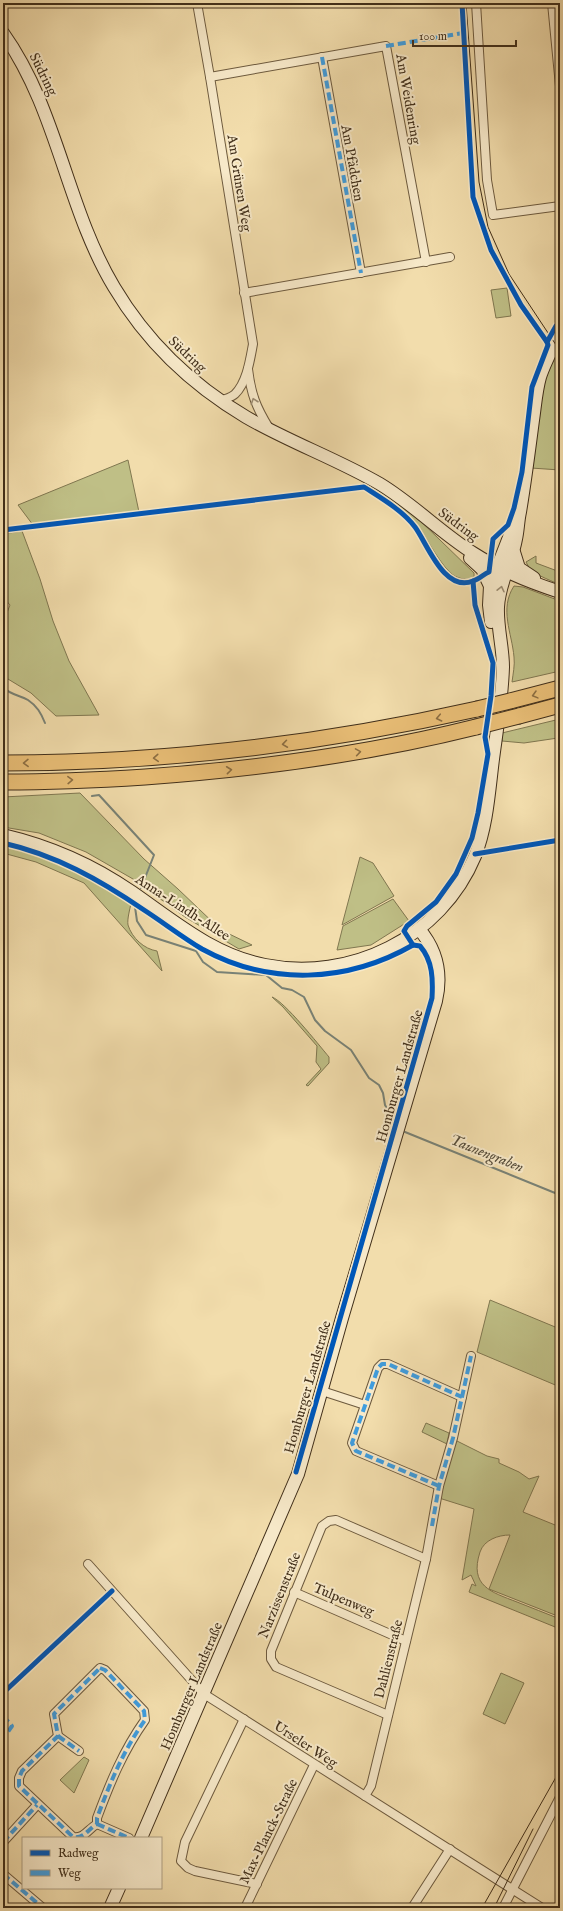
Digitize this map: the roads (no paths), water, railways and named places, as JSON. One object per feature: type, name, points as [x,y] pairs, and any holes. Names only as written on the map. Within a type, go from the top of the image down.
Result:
[{"type":"highway","points":[[3,763],[107,761],[258,748],[372,731],[477,709],[560,688]]},
{"type":"highway","points":[[3,782],[108,779],[190,774],[266,766],[375,749],[476,727],[560,705]]},
{"type":"main road","name":"Südring","points":[[3,33],[32,80],[45,110],[93,247],[114,287],[150,338],[183,371],[221,401],[270,430],[379,484],[396,494],[466,548],[501,569],[560,592]]},
{"type":"main road","points":[[560,332],[540,378],[514,552],[516,562],[522,571],[560,592]]},
{"type":"main road","points":[[503,656],[498,606],[501,569],[519,516]]},
{"type":"main road","points":[[432,523],[444,537],[482,569],[490,586],[489,605],[492,625],[503,656]]},
{"type":"main road","points":[[490,586],[514,552]]},
{"type":"main road","name":"Anna-Lindh-Allee","points":[[3,836],[51,849],[91,867],[132,892],[180,927],[211,946],[238,958],[266,966],[288,969],[315,969],[350,963],[387,950],[420,929],[435,916],[453,895],[476,854],[490,785],[501,691],[503,656]]},
{"type":"main road","name":"Homburger Landstraße","points":[[141,1837],[298,1474],[438,992],[439,979],[435,957],[430,944],[420,929]]},
{"type":"main road","points":[[110,1908],[119,1889]]},
{"type":"street","name":"Am Grünen Weg","points":[[197,3],[253,344],[248,368],[235,395],[221,401]]},
{"type":"street","points":[[476,3],[487,180],[493,215],[560,206]]},
{"type":"street","points":[[552,3],[556,14],[560,86]]},
{"type":"street","name":"Am Weidenring","points":[[210,77],[386,46],[426,262]]},
{"type":"street","name":"Am Pfädchen","points":[[322,57],[361,272]]},
{"type":"street","points":[[244,293],[450,257]]},
{"type":"street","name":"Am Grünen Weg","points":[[248,368],[250,390],[256,407],[270,430]]},
{"type":"street","name":"Dahlienstraße","points":[[365,1796],[371,1786],[426,1559],[439,1486],[453,1438],[471,1356]]},
{"type":"street","points":[[439,1486],[356,1451],[352,1443],[378,1368],[382,1364],[388,1364],[462,1397]]},
{"type":"street","points":[[322,1391],[365,1405]]},
{"type":"street","name":"Narzissenstraße","points":[[388,1715],[276,1667],[271,1659],[271,1652],[322,1526],[329,1521],[336,1520],[426,1559]]},
{"type":"street","name":"Urseler Weg","points":[[88,1564],[204,1694],[542,1908]]},
{"type":"street","name":"Tulpenweg","points":[[294,1592],[406,1641]]},
{"type":"street","points":[[79,1751],[58,1736],[54,1714],[100,1668],[105,1670],[144,1711],[145,1720],[120,1760],[97,1818],[97,1824],[80,1837]]},
{"type":"street","points":[[244,1719],[185,1842],[181,1861],[188,1868],[195,1871],[256,1884]]},
{"type":"street","points":[[58,1736],[22,1771],[19,1778],[19,1786],[37,1805],[72,1837]]},
{"type":"street","name":"Max-Planck-Straße","points":[[245,1908],[314,1765]]},
{"type":"street","points":[[503,1908],[560,1797]]},
{"type":"street","points":[[3,1842],[37,1805]]},
{"type":"street","points":[[97,1824],[128,1837]]},
{"type":"street","points":[[412,1908],[450,1849]]},
{"type":"street","points":[[3,1874],[43,1908]]},
{"type":"waterway","name":"Taunengraben","points":[[3,687],[9,692],[31,702],[38,710],[45,723]]},
{"type":"waterway","name":"Taunengraben","points":[[92,796],[99,795],[154,855],[141,888]]},
{"type":"waterway","name":"Taunengraben","points":[[135,907],[137,921],[146,935],[196,951],[203,962],[217,972],[266,975],[282,988],[292,990],[304,997],[315,1020],[325,1031],[351,1050],[369,1078],[379,1085],[383,1093],[385,1105],[392,1117]]},
{"type":"waterway","name":"Taunengraben","points":[[405,1132],[560,1195]]},
{"type":"tram line","points":[[466,3],[479,182],[488,227],[509,274],[560,351]]},
{"type":"tram line","points":[[482,1908],[560,1770]]},
{"type":"tram line","points":[[494,1908],[533,1829]]}]
